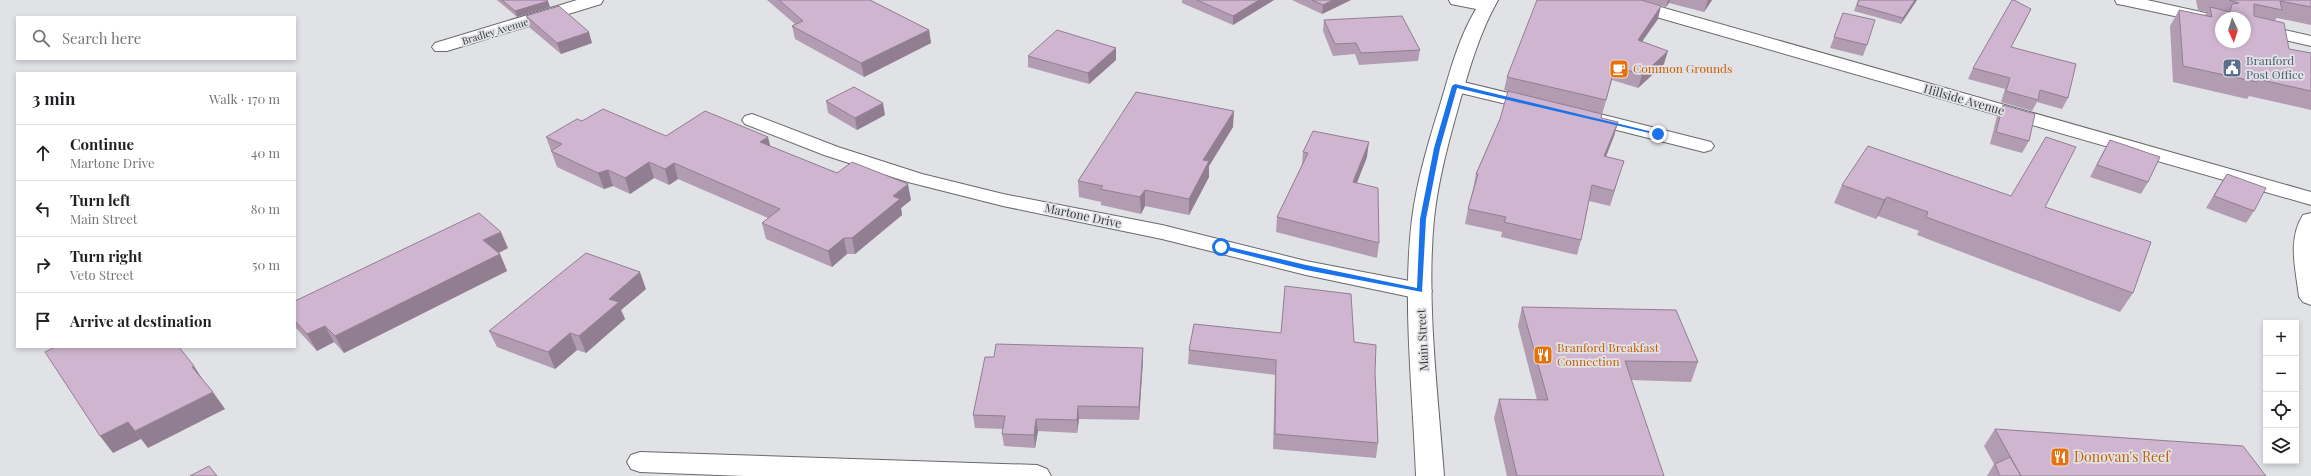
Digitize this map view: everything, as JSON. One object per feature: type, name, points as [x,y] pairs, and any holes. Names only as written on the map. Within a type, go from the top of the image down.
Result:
[{"type":"street","name":"Bradley Avenue","points":[[441,47],[595,0]]},
{"type":"street","points":[[1457,0],[1488,3]]},
{"type":"street","name":"Hillside Avenue","points":[[1617,0],[2311,199]]},
{"type":"street","points":[[2123,0],[2215,20]]},
{"type":"street","name":"Main Street","points":[[1430,476],[1420,291],[1423,219],[1437,148],[1455,86],[1476,24],[1488,3]]},
{"type":"street","points":[[2251,27],[2311,41]]},
{"type":"street","points":[[1455,86],[1549,108]]},
{"type":"street","points":[[1573,113],[1704,146]]},
{"type":"street","name":"Martone Drive","points":[[752,120],[831,150],[915,178],[1004,200],[1162,232],[1306,268],[1420,291]]},
{"type":"street","points":[[2311,220],[2307,224],[2305,244],[2311,297]]},
{"type":"street","points":[[640,462],[1037,476]]},
{"type":"building","points":[[502,0],[547,0],[548,1],[515,11]]},
{"type":"building","points":[[779,0],[870,0],[929,30],[861,63],[792,26],[803,21]]},
{"type":"building","points":[[1197,0],[1259,0],[1233,16]]},
{"type":"building","points":[[1312,0],[1333,0],[1323,5]]},
{"type":"building","points":[[1537,0],[1641,0],[1661,6],[1638,40],[1668,51],[1642,75],[1615,66],[1606,100],[1507,77]]},
{"type":"building","points":[[1859,0],[1915,0],[1903,18],[1857,5]]},
{"type":"building","points":[[2012,0],[2031,9],[2011,47],[2076,64],[2068,98],[2040,90],[2038,100],[2006,91],[2010,78],[1973,68]]},
{"type":"building","points":[[2229,0],[2311,0],[2311,7],[2280,1],[2282,10],[2254,4],[2254,16],[2284,23],[2289,49],[2311,53],[2311,91],[2257,79],[2257,82],[2183,66],[2179,10],[2212,17],[2210,7],[2230,12],[2232,4],[2239,3]]},
{"type":"building","points":[[559,6],[589,32],[557,43],[526,16]]},
{"type":"building","points":[[1843,13],[1875,20],[1867,45],[1834,37]]},
{"type":"building","points":[[1402,16],[1420,50],[1361,53],[1356,43],[1335,44],[1324,20]]},
{"type":"building","points":[[1057,30],[1116,48],[1088,73],[1028,56]]},
{"type":"building","points":[[854,87],[883,103],[855,118],[826,101]]},
{"type":"building","points":[[1508,91],[1602,114],[1601,118],[1618,122],[1604,156],[1624,161],[1614,191],[1592,185],[1581,240],[1504,222],[1506,217],[1468,209],[1478,174],[1476,174],[1500,119]]},
{"type":"building","points":[[1136,92],[1234,111],[1203,160],[1209,161],[1189,199],[1145,190],[1140,197],[1100,189],[1103,186],[1078,181]]},
{"type":"building","points":[[2003,105],[2035,114],[2029,141],[1996,132]]},
{"type":"building","points":[[603,109],[666,136],[705,111],[768,137],[760,142],[837,173],[852,162],[908,184],[893,196],[900,199],[852,238],[844,238],[828,251],[762,223],[780,209],[674,163],[665,169],[649,162],[625,178],[608,170],[598,173],[551,151],[562,144],[546,137],[577,119],[582,121]]},
{"type":"building","points":[[1313,131],[1369,142],[1353,182],[1378,188],[1379,243],[1277,217],[1308,153],[1303,152]]},
{"type":"building","points":[[2046,137],[2076,147],[2045,207],[2151,242],[2133,293],[1926,217],[1928,212],[1887,197],[1884,200],[1842,185],[1868,146],[2011,196]]},
{"type":"building","points":[[2110,140],[2160,157],[2148,182],[2097,165]]},
{"type":"building","points":[[2227,174],[2266,188],[2254,211],[2214,196]]},
{"type":"building","points":[[479,213],[501,232],[483,240],[500,254],[335,336],[325,326],[307,334],[296,322],[296,301]]},
{"type":"building","points":[[586,253],[640,272],[609,299],[619,302],[579,336],[570,333],[548,352],[489,331]]},
{"type":"building","points":[[1285,286],[1351,294],[1354,342],[1376,345],[1375,372],[1378,443],[1275,434],[1276,360],[1189,350],[1194,324],[1281,333]]},
{"type":"building","points":[[1522,307],[1676,310],[1698,362],[1625,361],[1664,476],[1517,476],[1499,399],[1548,400]]},
{"type":"building","points":[[996,344],[1143,348],[1139,407],[1078,406],[1077,420],[1036,419],[1034,435],[1002,434],[1005,416],[973,415],[985,357],[994,357]]},
{"type":"building","points":[[53,348],[180,348],[194,366],[192,367],[213,392],[135,431],[128,422],[100,436],[45,352]]},
{"type":"building","points":[[1995,429],[2243,446],[2266,476],[2021,476]]},
{"type":"building","points":[[2010,457],[2021,476],[2000,476],[1995,464]]},
{"type":"building","points":[[209,466],[217,476],[190,476]]},
{"type":"place","name":"Branford Post Office","points":[[2232,68]]},
{"type":"place","name":"Common Grounds","points":[[1619,69]]},
{"type":"place","name":"Branford Breakfast Connection","points":[[1543,355]]},
{"type":"place","name":"Donovan's Reef","points":[[2060,457]]},
{"type":"route","points":[[1221,247],[1306,268],[1420,291],[1423,219],[1437,148],[1455,86],[1658,134]]}]
